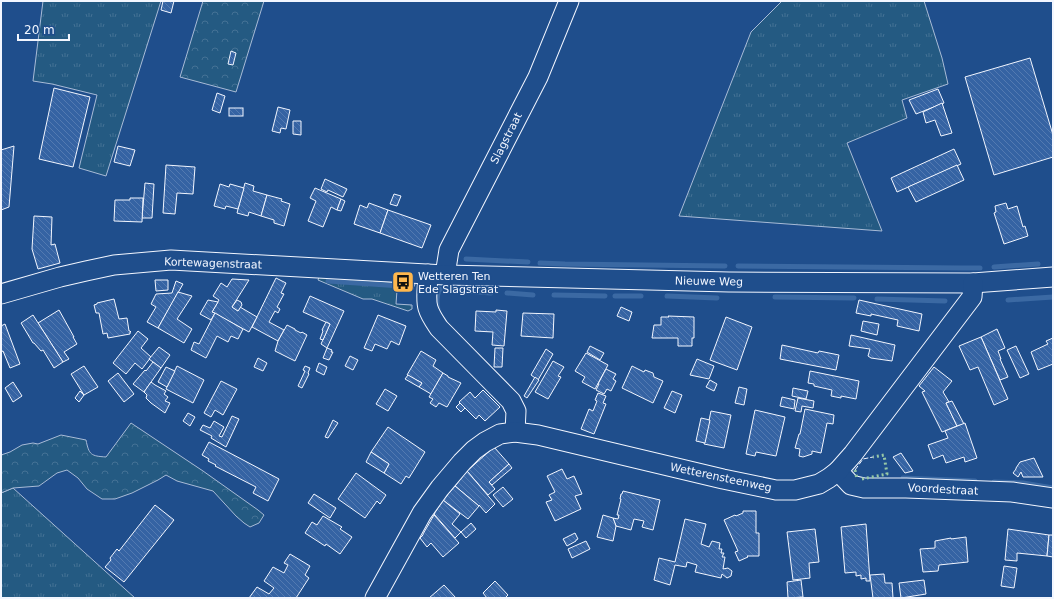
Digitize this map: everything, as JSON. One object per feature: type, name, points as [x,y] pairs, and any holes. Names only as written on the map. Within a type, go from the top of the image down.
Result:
[{"type":"street","name":"Slagstraat","points":[[436,274],[538,77],[569,1]]},
{"type":"street","name":"Kortewagenstraat","points":[[1,294],[60,277],[114,265],[171,260],[436,274]]},
{"type":"street","name":"Nieuwe Weg","points":[[436,274],[729,282],[973,283]]},
{"type":"street","points":[[436,274],[426,302],[428,310],[439,328],[511,401],[516,411],[515,432]]},
{"type":"street","points":[[973,283],[1053,277]]},
{"type":"street","name":"Wetterensteenweg","points":[[375,598],[422,512],[440,488],[474,450],[484,442],[500,434],[515,432],[538,435],[723,479],[776,490],[795,490],[811,487],[829,478],[838,471],[853,454],[972,297],[973,283]]},
{"type":"street","name":"Voordestraat","points":[[838,471],[851,485],[864,488],[1012,492],[1053,498]]},
{"type":"green space","points":[[43,1],[161,1],[106,176],[79,168],[97,95],[33,81]]},
{"type":"green space","points":[[203,1],[264,1],[236,92],[180,77]]},
{"type":"green space","points":[[782,1],[924,1],[942,58],[948,84],[902,100],[907,118],[847,143],[882,231],[679,216],[751,32]]},
{"type":"green space","points":[[319,277],[415,284],[412,291],[397,290],[396,304],[412,305],[412,309],[408,311],[372,299],[363,299],[318,280]]},
{"type":"green space","points":[[131,423],[258,510],[264,515],[259,523],[250,527],[236,516],[213,491],[177,481],[166,475],[132,493],[115,499],[102,499],[87,489],[78,478],[67,470],[57,473],[39,486],[13,488],[1,493],[1,455],[22,445],[33,443],[38,444],[61,435],[86,440],[88,449],[92,454],[106,457]]},
{"type":"green space","points":[[13,488],[135,598],[1,598],[1,493]]},
{"type":"building","points":[[163,1],[174,1],[171,13],[161,10]]},
{"type":"building","points":[[231,51],[236,53],[233,65],[228,64]]},
{"type":"building","points":[[1030,58],[1053,135],[1053,157],[994,175],[965,77]]},
{"type":"building","points":[[54,88],[90,97],[73,167],[39,159]]},
{"type":"building","points":[[938,89],[944,103],[916,114],[909,100]]},
{"type":"building","points":[[217,93],[225,96],[220,113],[212,110]]},
{"type":"building","points":[[942,103],[952,133],[941,136],[935,120],[926,123],[923,112]]},
{"type":"building","points":[[278,107],[290,110],[286,129],[281,128],[280,133],[272,131]]},
{"type":"building","points":[[229,108],[243,108],[243,116],[229,116]]},
{"type":"building","points":[[293,121],[301,121],[301,135],[293,134]]},
{"type":"building","points":[[14,146],[9,207],[1,210],[1,150]]},
{"type":"building","points":[[118,146],[135,150],[130,166],[114,162]]},
{"type":"building","points":[[954,149],[961,164],[897,192],[891,178]]},
{"type":"building","points":[[166,165],[195,167],[193,194],[177,193],[175,214],[163,213]]},
{"type":"building","points":[[957,165],[964,180],[916,202],[908,187]]},
{"type":"building","points":[[325,179],[347,189],[343,197],[328,190],[327,192],[321,189]]},
{"type":"building","points":[[145,183],[154,184],[152,218],[142,218]]},
{"type":"building","points":[[245,183],[254,186],[253,191],[267,195],[261,216],[249,212],[248,216],[237,213]]},
{"type":"building","points":[[220,184],[229,187],[230,184],[244,188],[238,209],[226,206],[225,209],[214,206]]},
{"type":"building","points":[[315,188],[341,199],[337,210],[331,207],[323,227],[308,221],[316,201],[310,198]]},
{"type":"building","points":[[394,194],[401,196],[397,206],[390,204]]},
{"type":"building","points":[[267,195],[282,199],[281,201],[290,204],[284,226],[274,223],[274,220],[261,216]]},
{"type":"building","points":[[130,198],[143,198],[142,222],[114,221],[115,200],[130,200]]},
{"type":"building","points":[[341,199],[345,201],[341,211],[337,210]]},
{"type":"building","points":[[369,203],[388,210],[380,233],[354,224],[360,205],[367,208]]},
{"type":"building","points":[[1006,203],[1008,209],[1017,206],[1023,227],[1025,226],[1028,236],[1004,244],[994,213],[996,212],[995,206]]},
{"type":"building","points":[[388,210],[431,225],[422,248],[380,233]]},
{"type":"building","points":[[34,216],[52,217],[51,245],[55,244],[60,263],[38,269],[32,249]]},
{"type":"building","points":[[276,278],[286,283],[281,293],[284,294],[277,307],[280,309],[278,313],[275,311],[269,322],[284,330],[278,341],[252,327]]},
{"type":"building","points":[[232,279],[249,280],[232,307],[238,311],[240,307],[257,317],[249,332],[212,312],[219,300],[213,296],[221,283],[227,287]]},
{"type":"building","points":[[155,280],[168,280],[168,290],[156,291]]},
{"type":"building","points":[[176,281],[183,284],[158,328],[147,322],[156,307],[151,304],[156,294],[172,293]]},
{"type":"building","points":[[178,292],[192,296],[177,319],[192,329],[184,343],[158,328]]},
{"type":"building","points":[[310,296],[344,311],[327,348],[321,344],[330,324],[303,312]]},
{"type":"building","points":[[114,299],[119,319],[127,318],[129,331],[131,332],[130,334],[108,338],[107,333],[103,334],[99,313],[96,313],[94,305]]},
{"type":"building","points":[[208,300],[218,302],[212,312],[215,313],[211,320],[200,314]]},
{"type":"building","points":[[237,300],[241,302],[242,305],[238,311],[232,307]]},
{"type":"building","points":[[859,300],[922,314],[919,331],[897,326],[898,320],[871,314],[871,316],[856,313]]},
{"type":"building","points":[[621,307],[632,312],[629,321],[617,316]]},
{"type":"building","points":[[59,310],[77,344],[64,352],[69,359],[63,362],[38,323]]},
{"type":"building","points":[[496,310],[507,311],[504,346],[492,345],[493,332],[475,331],[476,311],[496,312]]},
{"type":"building","points":[[215,313],[243,329],[238,339],[231,336],[228,342],[217,336],[206,358],[191,350],[194,342],[199,344]]},
{"type":"building","points":[[523,313],[554,314],[553,338],[521,336]]},
{"type":"building","points":[[33,315],[63,362],[54,368],[43,350],[41,351],[33,343],[21,323]]},
{"type":"building","points":[[378,315],[406,326],[399,345],[391,341],[387,349],[375,344],[372,351],[364,348]]},
{"type":"building","points":[[668,316],[694,317],[694,338],[692,338],[692,346],[678,346],[678,338],[652,338],[654,325],[661,325],[661,317],[669,317]]},
{"type":"building","points":[[726,317],[752,327],[737,370],[710,360]]},
{"type":"building","points":[[863,321],[879,324],[877,335],[861,331]]},
{"type":"building","points":[[326,322],[330,324],[323,340],[320,339]]},
{"type":"building","points":[[5,324],[20,364],[10,368],[3,351],[1,352],[1,326]]},
{"type":"building","points":[[287,325],[307,335],[295,361],[275,351],[278,341]]},
{"type":"building","points":[[997,329],[1005,348],[998,351],[1008,377],[1000,380],[981,337]]},
{"type":"building","points":[[138,331],[148,339],[141,348],[151,357],[142,369],[135,363],[126,374],[113,363]]},
{"type":"building","points":[[851,335],[895,345],[892,361],[871,358],[868,356],[870,349],[849,346]]},
{"type":"building","points":[[981,337],[1008,399],[994,405],[978,367],[970,370],[959,346]]},
{"type":"building","points":[[1053,338],[1053,364],[1038,370],[1031,352],[1048,344],[1046,341]]},
{"type":"building","points":[[782,345],[818,353],[819,351],[839,355],[836,370],[780,359]]},
{"type":"building","points":[[590,346],[604,353],[600,360],[587,352]]},
{"type":"building","points":[[1016,346],[1029,374],[1020,378],[1007,350]]},
{"type":"building","points":[[159,347],[170,355],[161,368],[149,359]]},
{"type":"building","points":[[327,348],[333,352],[329,360],[323,358]]},
{"type":"building","points":[[495,348],[503,348],[502,367],[494,367]]},
{"type":"building","points":[[546,349],[553,354],[538,380],[531,375]]},
{"type":"building","points":[[421,351],[436,360],[433,366],[443,373],[431,394],[419,387],[422,383],[407,375]]},
{"type":"building","points":[[586,353],[608,365],[595,389],[582,382],[585,377],[575,371]]},
{"type":"building","points":[[350,356],[358,360],[353,370],[345,366]]},
{"type":"building","points":[[258,358],[267,363],[263,371],[254,367]]},
{"type":"building","points":[[697,359],[714,366],[709,379],[690,375]]},
{"type":"building","points":[[553,361],[564,367],[558,376],[561,377],[548,399],[535,392]]},
{"type":"building","points":[[153,362],[161,368],[144,392],[133,384]]},
{"type":"building","points":[[319,363],[327,367],[324,375],[316,371]]},
{"type":"building","points":[[84,366],[98,387],[84,395],[71,374]]},
{"type":"building","points":[[177,366],[204,380],[193,403],[166,389]]},
{"type":"building","points":[[305,366],[310,368],[309,374],[302,388],[298,386],[305,371],[303,370]]},
{"type":"building","points":[[632,366],[644,372],[645,370],[653,373],[654,377],[663,381],[653,403],[622,388]]},
{"type":"building","points":[[166,367],[175,371],[167,387],[158,382]]},
{"type":"building","points":[[934,367],[952,381],[943,392],[949,402],[946,403],[957,426],[942,432],[922,392],[925,391],[919,386]]},
{"type":"building","points":[[606,369],[616,374],[613,379],[616,381],[611,391],[607,389],[604,394],[596,390]]},
{"type":"building","points":[[810,371],[859,381],[856,399],[831,396],[832,390],[808,383]]},
{"type":"building","points":[[118,373],[134,394],[124,402],[108,381]]},
{"type":"building","points":[[443,373],[461,383],[447,407],[439,403],[436,407],[430,403],[433,399],[429,397]]},
{"type":"building","points":[[408,375],[422,383],[419,387],[405,379]]},
{"type":"building","points":[[535,377],[539,380],[527,398],[524,396]]},
{"type":"building","points":[[710,380],[717,384],[714,391],[706,387]]},
{"type":"building","points":[[221,381],[237,389],[223,415],[215,410],[211,417],[204,413]]},
{"type":"building","points":[[13,382],[22,396],[13,402],[5,388]]},
{"type":"building","points":[[151,382],[166,391],[164,394],[168,397],[165,401],[170,403],[165,413],[146,398],[147,395],[144,392]]},
{"type":"building","points":[[739,387],[747,389],[744,405],[735,403]]},
{"type":"building","points":[[793,388],[808,391],[806,399],[792,396]]},
{"type":"building","points":[[385,389],[397,396],[388,411],[376,404]]},
{"type":"building","points":[[483,390],[500,407],[485,421],[479,415],[476,419],[459,402],[470,392],[475,398]]},
{"type":"building","points":[[80,391],[84,395],[79,402],[75,398]]},
{"type":"building","points":[[672,391],[682,395],[675,413],[664,408]]},
{"type":"building","points":[[598,393],[606,396],[603,403],[606,404],[594,434],[581,429],[589,409],[593,411]]},
{"type":"building","points":[[782,397],[795,400],[794,409],[780,406]]},
{"type":"building","points":[[798,398],[814,401],[813,408],[802,406],[801,412],[795,411]]},
{"type":"building","points":[[952,401],[964,424],[957,426],[946,403]]},
{"type":"building","points":[[460,403],[465,408],[461,412],[456,407]]},
{"type":"building","points":[[805,409],[834,415],[833,424],[827,423],[821,453],[812,451],[812,454],[803,457],[799,456],[800,449],[795,448],[800,434]]},
{"type":"building","points":[[755,410],[785,417],[776,456],[756,452],[755,456],[746,454]]},
{"type":"building","points":[[711,411],[731,415],[724,448],[704,444]]},
{"type":"building","points":[[188,413],[195,417],[190,426],[183,421]]},
{"type":"building","points":[[232,416],[239,419],[226,447],[211,438],[212,436],[200,430],[203,425],[210,428],[214,421],[224,427],[219,436],[222,437]]},
{"type":"building","points":[[701,418],[710,420],[705,443],[696,441]]},
{"type":"building","points":[[333,420],[338,423],[328,438],[325,437]]},
{"type":"building","points":[[965,423],[977,458],[965,462],[964,457],[946,463],[943,455],[933,459],[928,445],[948,438],[945,431]]},
{"type":"building","points":[[388,427],[425,452],[409,478],[406,476],[401,484],[384,473],[389,464],[371,452]]},
{"type":"building","points":[[209,442],[279,479],[268,501],[253,493],[256,487],[215,466],[216,465],[208,461],[209,459],[202,455]]},
{"type":"building","points":[[494,447],[509,464],[489,482],[495,489],[488,495],[467,471]]},
{"type":"building","points":[[371,452],[389,464],[384,473],[366,462]]},
{"type":"building","points":[[901,453],[913,471],[905,473],[893,457]]},
{"type":"building","points":[[1034,458],[1043,477],[1023,477],[1021,472],[1018,477],[1013,473],[1020,462]]},
{"type":"building","points":[[509,464],[512,468],[492,485],[489,482]]},
{"type":"building","points":[[562,469],[567,479],[574,476],[582,494],[575,496],[581,509],[555,521],[546,502],[552,500],[549,495],[555,492],[547,476]]},
{"type":"building","points":[[467,471],[495,504],[486,513],[479,505],[455,486]]},
{"type":"building","points":[[356,473],[386,495],[380,504],[377,501],[365,518],[338,499]]},
{"type":"building","points":[[455,486],[479,506],[468,519],[443,500]]},
{"type":"building","points":[[503,487],[513,499],[503,507],[493,495]]},
{"type":"building","points":[[623,491],[660,500],[653,530],[642,527],[644,521],[634,519],[631,530],[616,526],[613,518],[618,519],[619,515],[617,515],[621,494]]},
{"type":"building","points":[[314,494],[336,508],[330,518],[308,503]]},
{"type":"building","points":[[443,500],[460,514],[452,524],[461,532],[455,538],[434,514]]},
{"type":"building","points":[[155,505],[174,520],[124,582],[105,567],[117,549],[119,551]]},
{"type":"building","points":[[743,511],[756,511],[756,533],[759,533],[759,556],[747,556],[748,557],[739,561],[735,552],[738,551],[724,520],[743,513]]},
{"type":"building","points":[[434,515],[459,543],[443,557],[431,543],[427,547],[420,538]]},
{"type":"building","points":[[603,515],[613,518],[616,526],[613,541],[597,537]]},
{"type":"building","points":[[323,516],[342,527],[340,529],[352,537],[340,554],[326,544],[325,546],[305,533],[312,522],[317,525]]},
{"type":"building","points":[[685,519],[706,524],[701,544],[709,547],[712,541],[720,543],[719,549],[722,549],[721,553],[724,553],[722,557],[725,557],[723,569],[728,568],[732,571],[731,576],[727,578],[722,574],[721,578],[695,572],[697,565],[687,562],[686,567],[675,565],[670,585],[654,580],[659,558],[675,562]]},
{"type":"building","points":[[471,523],[476,529],[466,538],[461,532]]},
{"type":"building","points":[[866,524],[870,581],[866,581],[866,578],[861,579],[861,575],[856,576],[856,572],[845,573],[841,527]]},
{"type":"building","points":[[815,529],[819,562],[809,563],[810,578],[793,580],[787,532]]},
{"type":"building","points":[[1008,529],[1049,535],[1047,556],[1017,553],[1017,561],[1005,560]]},
{"type":"building","points":[[575,533],[578,539],[567,546],[563,539]]},
{"type":"building","points":[[1049,535],[1053,535],[1053,557],[1047,556]]},
{"type":"building","points":[[966,537],[968,562],[939,565],[938,571],[923,572],[920,549],[935,548],[935,541]]},
{"type":"building","points":[[586,541],[590,549],[572,558],[568,549]]},
{"type":"building","points":[[290,554],[310,566],[305,575],[309,578],[296,598],[249,598],[257,587],[269,594],[274,588],[264,581],[273,567],[284,573],[288,565],[284,563]]},
{"type":"building","points":[[1004,566],[1017,568],[1014,588],[1001,586]]},
{"type":"building","points":[[884,574],[885,583],[892,583],[893,598],[873,598],[870,575]]},
{"type":"building","points":[[801,580],[803,597],[788,598],[787,582]]},
{"type":"building","points":[[924,580],[926,594],[901,598],[899,583]]},
{"type":"building","points":[[495,581],[508,595],[505,598],[487,598],[483,593]]},
{"type":"building","points":[[444,585],[456,598],[429,598]]},
{"type":"waterway","points":[[466,259],[528,262]]},
{"type":"waterway","points":[[540,263],[725,266]]},
{"type":"waterway","points":[[994,267],[1038,264]]},
{"type":"waterway","points":[[738,266],[980,268]]},
{"type":"waterway","points":[[328,281],[401,286]]},
{"type":"waterway","points":[[438,310],[437,299],[439,289],[491,293]]},
{"type":"waterway","points":[[507,293],[533,295]]},
{"type":"waterway","points":[[554,295],[605,296]]},
{"type":"waterway","points":[[615,296],[641,296]]},
{"type":"waterway","points":[[667,296],[717,298]]},
{"type":"waterway","points":[[775,297],[854,298]]},
{"type":"waterway","points":[[1008,300],[1053,297]]},
{"type":"waterway","points":[[877,299],[945,301]]},
{"type":"waterway","points":[[903,478],[975,481]]},
{"type":"waterway","points":[[994,482],[1023,483],[1053,488]]},
{"type":"hedge","points":[[862,479],[887,474],[884,455],[873,457]]},
{"type":"hedge","points":[[855,470],[857,479]]},
{"type":"fence","points":[[855,470],[863,459],[873,457]]},
{"type":"place","name":"Wetteren Ten Ede Slagstraat","points":[[403,282]]}]
